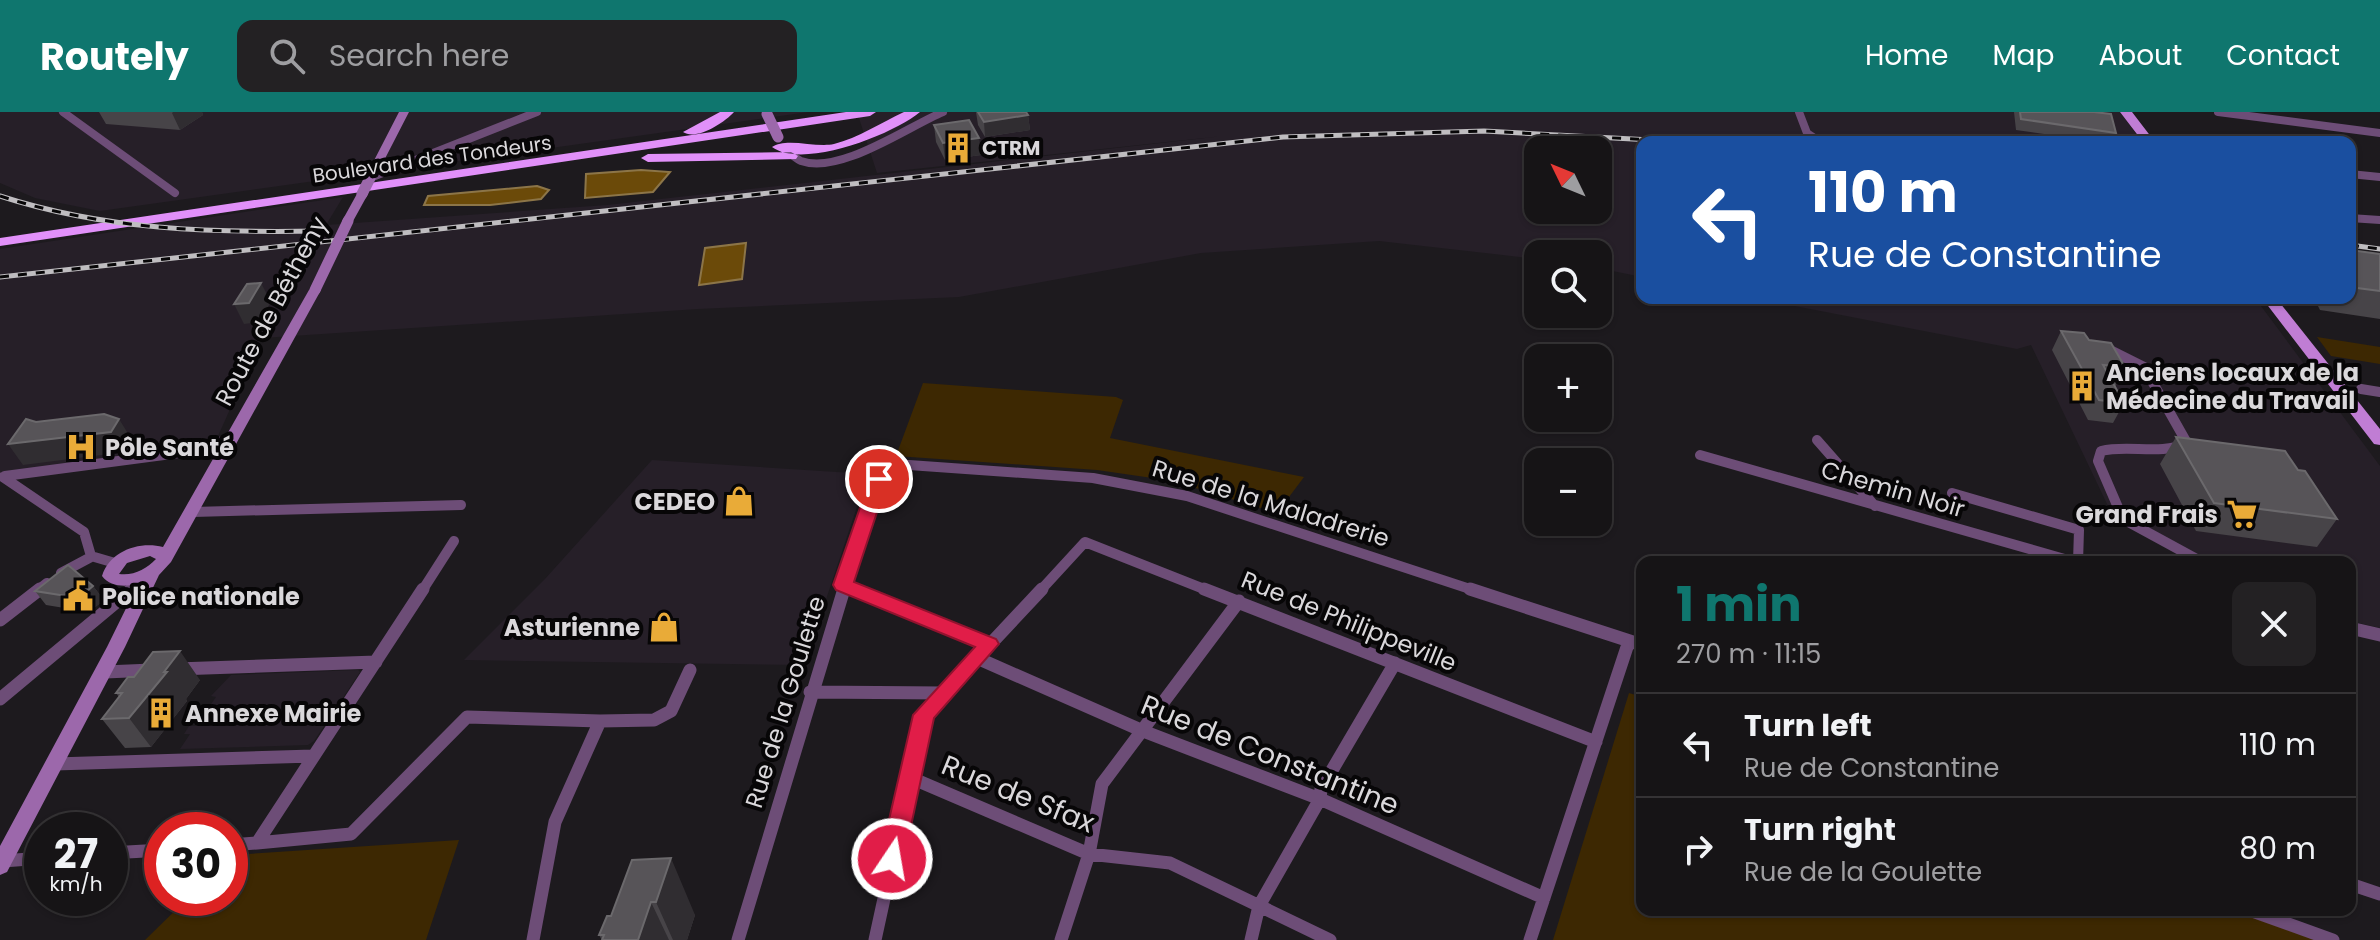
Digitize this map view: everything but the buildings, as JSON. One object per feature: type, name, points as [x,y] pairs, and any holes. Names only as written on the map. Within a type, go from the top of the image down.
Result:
[{"type":"highway","points":[[529,159],[689,132],[715,122],[728,112]]},
{"type":"highway","name":"Boulevard des Tondeurs","points":[[0,235],[834,112]]},
{"type":"highway","name":"Boulevard des Tondeurs","points":[[0,242],[870,112]]},
{"type":"highway","points":[[463,175],[615,157],[709,159],[755,155],[784,146],[814,150],[839,147],[914,112]]},
{"type":"main road","name":"Route de Bétheny","points":[[152,572],[157,553],[181,533],[315,290],[404,112]]},
{"type":"main road","points":[[2126,112],[2144,136]]},
{"type":"main road","points":[[767,113],[784,146]]},
{"type":"main road","points":[[2274,304],[2380,440]]},
{"type":"main road","points":[[132,591],[110,576],[115,563],[136,552],[157,553]]},
{"type":"main road","points":[[132,591],[152,572]]},
{"type":"main road","points":[[1,863],[105,672],[132,591],[152,572]]},
{"type":"street","points":[[63,112],[175,193]]},
{"type":"street","points":[[370,178],[537,112]]},
{"type":"street","points":[[784,146],[813,161],[847,158],[943,112]]},
{"type":"street","points":[[1799,112],[1807,133],[1812,136]]},
{"type":"street","points":[[2218,112],[2380,133]]},
{"type":"street","points":[[2356,175],[2380,177]]},
{"type":"street","points":[[2356,218],[2380,220]]},
{"type":"street","points":[[2097,345],[2144,367],[2187,443],[2174,451],[2156,452],[2114,446],[2101,451],[2098,461],[2123,519],[2191,556]]},
{"type":"street","points":[[2361,389],[2380,392]]},
{"type":"street","points":[[2,477],[194,451],[211,443],[232,440]]},
{"type":"street","points":[[1817,440],[1875,507]]},
{"type":"street","name":"Chemin Noir","points":[[1700,455],[2054,556]]},
{"type":"street","name":"Rue de la Maladrerie","points":[[879,479],[892,467],[909,465],[1093,478],[1152,488],[1229,508],[1636,643]]},
{"type":"street","points":[[2,477],[84,532],[86,552],[91,557],[115,563]]},
{"type":"street","name":"Rue de la Goulette","points":[[738,940],[810,692],[879,479]]},
{"type":"street","name":"Chemin Noir","points":[[1952,493],[2079,530],[2077,556]]},
{"type":"street","points":[[193,512],[461,505]]},
{"type":"street","points":[[259,844],[454,541]]},
{"type":"street","name":"Rue de Philippeville","points":[[989,644],[1085,542],[1596,742]]},
{"type":"street","points":[[0,620],[58,575],[91,557]]},
{"type":"street","points":[[843,585],[989,644],[924,715],[875,940]]},
{"type":"street","points":[[0,699],[132,591]]},
{"type":"street","points":[[1061,940],[1089,854],[1102,784],[1239,601]]},
{"type":"street","points":[[2356,629],[2380,635]]},
{"type":"street","points":[[1530,940],[1596,742],[1636,643]]},
{"type":"street","name":"Rue de Constantine","points":[[977,658],[1143,731],[1320,799],[1544,898]]},
{"type":"street","points":[[105,672],[376,662]]},
{"type":"street","points":[[1251,940],[1259,906],[1320,799],[1321,789],[1395,663]]},
{"type":"street","points":[[248,844],[351,834],[467,717],[654,720],[671,711],[690,670]]},
{"type":"street","points":[[810,692],[944,693]]},
{"type":"street","points":[[533,940],[555,822],[600,721]]},
{"type":"street","points":[[55,764],[313,756]]},
{"type":"street","name":"Rue de Sfax","points":[[909,777],[1089,854],[1170,863],[1330,940]]},
{"type":"street","points":[[1,863],[24,860]]},
{"type":"street","points":[[2356,886],[2380,894]]},
{"type":"street","points":[[2266,916],[2333,940]]},
{"type":"shaded area","points":[[0,112],[809,112],[100,211],[35,198],[0,183]]},
{"type":"shaded area","points":[[857,112],[2120,112],[2138,136],[1636,136],[1636,276],[1612,271],[1612,240],[1524,240],[1524,257],[1379,241],[1201,253],[959,297],[698,309],[262,338],[218,436],[208,442],[193,448],[0,474],[0,249],[343,197],[326,225],[607,205],[1223,136],[877,173]]},
{"type":"shaded area","points":[[641,170],[670,172],[653,192],[585,198],[586,174]]},
{"type":"shaded area","points":[[537,186],[549,190],[541,199],[490,205],[424,205],[428,196]]},
{"type":"shaded area","points":[[746,243],[742,279],[699,285],[705,248]]},
{"type":"shaded area","points":[[1784,304],[2259,304],[2380,466],[2380,628],[2356,622],[2356,556],[2200,556],[2108,506],[2031,345],[2017,349]]},
{"type":"shaded area","points":[[2317,337],[2380,347],[2380,364],[2331,356]]},
{"type":"shaded area","points":[[923,383],[1116,397],[1123,400],[1110,438],[1304,477],[1277,513],[1173,481],[1097,470],[896,456]]},
{"type":"shaded area","points":[[652,460],[868,474],[804,665],[464,660],[545,579]]},
{"type":"shaded area","points":[[360,672],[314,741],[308,745],[180,749],[190,734],[184,734],[189,726],[196,726],[216,697],[211,696],[231,675]]},
{"type":"shaded area","points":[[1629,693],[1636,695],[1636,916],[2249,916],[2316,940],[1553,940]]},
{"type":"shaded area","points":[[459,840],[426,940],[145,940],[170,916],[248,916],[248,854]]},
{"type":"railway","points":[[0,277],[1283,137],[1484,131],[1636,139]]},
{"type":"railway","points":[[0,196],[119,223],[199,230],[320,231]]},
{"type":"railway","points":[[2356,246],[2380,249]]},
{"type":"place","name":"CTRM","points":[[958,148]]},
{"type":"place","name":"Anciens locaux de la Médecine du Travail","points":[[2082,386]]},
{"type":"place","name":"Pôle Santé","points":[[81,447]]},
{"type":"place","name":"CEDEO","points":[[739,501]]},
{"type":"place","name":"Grand Frais","points":[[2242,514]]},
{"type":"place","name":"Police nationale","points":[[78,596]]},
{"type":"place","name":"Asturienne","points":[[664,627]]},
{"type":"place","name":"Annexe Mairie","points":[[161,713]]},
{"type":"route","points":[[879,479],[843,585],[989,644],[924,715],[892,859]]}]
